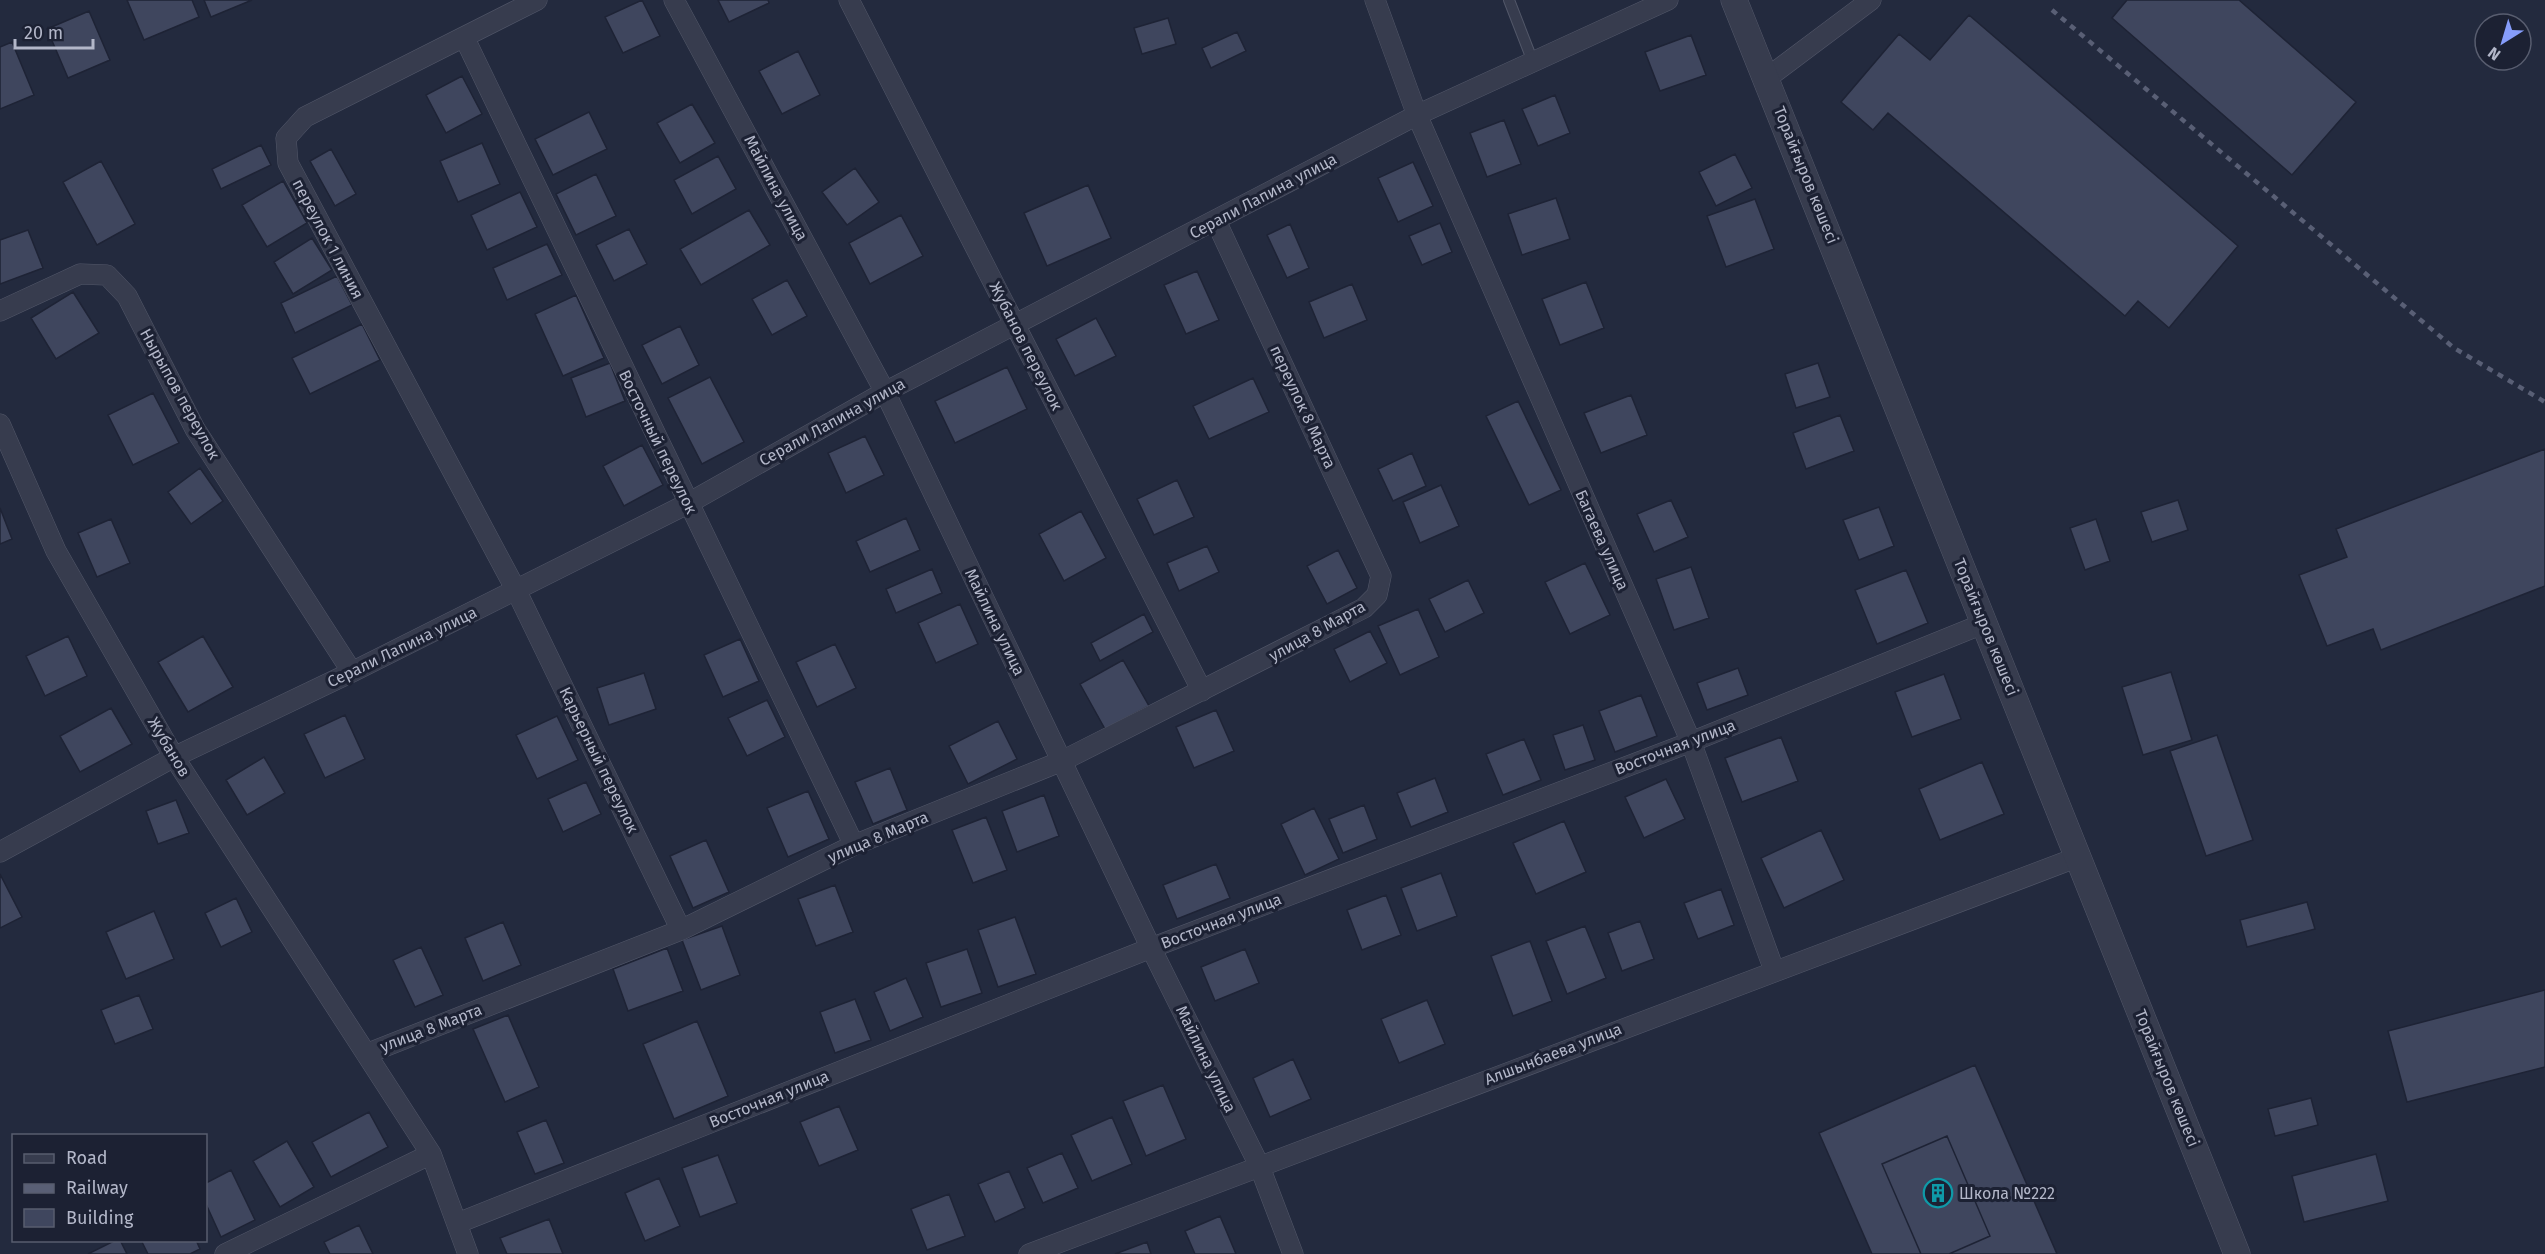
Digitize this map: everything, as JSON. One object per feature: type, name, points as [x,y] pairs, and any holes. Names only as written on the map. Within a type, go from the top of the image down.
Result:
[{"type":"street","name":"переулок 1 линия","points":[[516,590],[288,163],[286,138],[305,117],[537,0]]},
{"type":"street","name":"Майлина улица","points":[[675,0],[885,392],[1151,948],[1259,1165],[1293,1254]]},
{"type":"street","name":"Жубанов переулок","points":[[849,0],[1202,691]]},
{"type":"street","name":"Багаева улица","points":[[1375,0],[1417,115],[1691,742],[1774,970]]},
{"type":"street","name":"Серали Лапина улица","points":[[0,852],[174,758],[352,672],[687,504],[885,392],[1417,115],[1668,0]]},
{"type":"street","name":"Торайғыров көшесі","points":[[1734,0],[2237,1254]]},
{"type":"street","points":[[1767,78],[1871,0]]},
{"type":"street","name":"Восточный переулок","points":[[464,37],[687,504],[854,845]]},
{"type":"street","name":"переулок 8 Марта","points":[[1216,221],[1382,576],[1377,595]]},
{"type":"street","name":"Нырыпов переулок","points":[[0,311],[80,274],[107,275],[127,296],[195,429],[352,672]]},
{"type":"street","name":"Жубанов","points":[[0,423],[56,551],[174,758],[431,1154],[468,1254]]},
{"type":"street","name":"Карьерный переулок","points":[[516,590],[681,930]]},
{"type":"street","name":"улица 8 Марта","points":[[366,1054],[681,930],[854,845],[1062,761],[1364,608],[1377,595]]},
{"type":"street","name":"Восточная улица","points":[[458,1223],[1151,948],[1691,742],[1985,623]]},
{"type":"street","name":"Алшынбаева улица","points":[[1029,1254],[2078,856]]},
{"type":"street","points":[[225,1254],[431,1154]]},
{"type":"lane","points":[[1509,0],[1533,62]]},
{"type":"building","points":[[127,0],[192,0],[199,17],[144,40]]},
{"type":"building","points":[[204,0],[252,0],[211,17]]},
{"type":"building","points":[[642,0],[660,36],[623,53],[605,17]]},
{"type":"building","points":[[718,0],[768,0],[769,3],[729,22]]},
{"type":"building","points":[[2127,0],[2239,0],[2356,102],[2292,175],[2112,18]]},
{"type":"building","points":[[89,11],[110,60],[68,78],[47,29]]},
{"type":"building","points":[[1969,15],[2238,246],[2169,328],[2138,301],[2125,316],[1888,113],[1873,130],[1841,102],[1899,34],[1930,60]]},
{"type":"building","points":[[1168,18],[1176,44],[1142,54],[1134,28]]},
{"type":"building","points":[[1237,32],[1246,51],[1211,68],[1202,48]]},
{"type":"building","points":[[1691,35],[1706,75],[1660,91],[1645,52]]},
{"type":"building","points":[[12,42],[34,95],[0,109],[0,47]]},
{"type":"building","points":[[798,51],[820,95],[782,114],[759,71]]},
{"type":"building","points":[[462,76],[482,114],[446,133],[426,95]]},
{"type":"building","points":[[1555,95],[1570,133],[1538,146],[1522,109]]},
{"type":"building","points":[[692,104],[715,143],[680,163],[657,123]]},
{"type":"building","points":[[589,112],[607,149],[553,175],[535,139]]},
{"type":"building","points":[[1504,120],[1521,164],[1487,177],[1470,133]]},
{"type":"building","points":[[482,143],[500,184],[458,202],[440,161]]},
{"type":"building","points":[[261,145],[271,165],[221,189],[212,169]]},
{"type":"building","points":[[331,149],[356,194],[335,206],[310,161]]},
{"type":"building","points":[[1735,154],[1752,188],[1716,206],[1699,172]]},
{"type":"building","points":[[718,156],[736,189],[692,214],[674,180]]},
{"type":"building","points":[[101,161],[135,224],[97,245],[63,182]]},
{"type":"building","points":[[1413,162],[1433,206],[1398,222],[1378,178]]},
{"type":"building","points":[[855,168],[879,202],[847,225],[822,192]]},
{"type":"building","points":[[596,174],[616,216],[576,235],[556,194]]},
{"type":"building","points":[[283,181],[307,223],[267,247],[242,205]]},
{"type":"building","points":[[1088,185],[1111,238],[1047,266],[1024,213]]},
{"type":"building","points":[[520,192],[537,227],[487,250],[471,215]]},
{"type":"building","points":[[1556,198],[1570,239],[1522,255],[1508,214]]},
{"type":"building","points":[[1755,199],[1774,249],[1726,267],[1707,216]]},
{"type":"building","points":[[749,210],[770,245],[701,285],[680,249]]},
{"type":"building","points":[[901,215],[923,256],[870,284],[849,243]]},
{"type":"building","points":[[1440,223],[1452,252],[1422,265],[1409,236]]},
{"type":"building","points":[[1290,224],[1309,268],[1287,278],[1267,235]]},
{"type":"building","points":[[629,229],[647,264],[614,281],[596,245]]},
{"type":"building","points":[[28,230],[43,268],[0,284],[0,240]]},
{"type":"building","points":[[312,238],[332,270],[293,294],[274,262]]},
{"type":"building","points":[[547,244],[562,275],[507,300],[493,268]]},
{"type":"building","points":[[1197,271],[1219,320],[1186,334],[1164,285]]},
{"type":"building","points":[[337,276],[352,305],[295,333],[281,303]]},
{"type":"building","points":[[787,280],[807,316],[772,335],[752,299]]},
{"type":"building","points":[[1586,282],[1604,328],[1560,345],[1542,299]]},
{"type":"building","points":[[1352,284],[1367,320],[1324,338],[1309,302]]},
{"type":"building","points":[[73,292],[99,333],[56,359],[31,318]]},
{"type":"building","points":[[576,295],[604,358],[563,376],[535,314]]},
{"type":"building","points":[[1096,318],[1116,356],[1075,376],[1056,339]]},
{"type":"building","points":[[362,324],[380,360],[310,394],[292,358]]},
{"type":"building","points":[[680,326],[699,365],[662,384],[642,345]]},
{"type":"building","points":[[610,363],[625,401],[586,417],[571,378]]},
{"type":"building","points":[[1818,363],[1830,397],[1796,408],[1785,374]]},
{"type":"building","points":[[1007,367],[1027,409],[955,443],[935,401]]},
{"type":"building","points":[[710,377],[744,442],[702,464],[668,398]]},
{"type":"building","points":[[1253,378],[1269,412],[1209,439],[1193,406]]},
{"type":"building","points":[[153,393],[179,443],[133,465],[108,415]]},
{"type":"building","points":[[1631,395],[1647,435],[1601,453],[1584,413]]},
{"type":"building","points":[[1518,401],[1561,490],[1529,505],[1486,416]]},
{"type":"building","points":[[1840,415],[1854,451],[1806,469],[1793,433]]},
{"type":"building","points":[[865,436],[884,475],[846,493],[828,453]]},
{"type":"building","points":[[642,445],[663,485],[624,506],[603,466]]},
{"type":"building","points":[[2545,449],[2545,586],[2381,650],[2373,629],[2327,646],[2299,575],[2347,557],[2336,529]]},
{"type":"building","points":[[1412,453],[1426,486],[1393,501],[1378,469]]},
{"type":"building","points":[[200,468],[223,501],[191,524],[168,492]]},
{"type":"building","points":[[1177,480],[1194,517],[1154,535],[1137,499]]},
{"type":"building","points":[[1441,485],[1459,526],[1420,543],[1403,502]]},
{"type":"building","points":[[1671,500],[1688,537],[1654,552],[1637,514]]},
{"type":"building","points":[[2178,500],[2188,530],[2152,542],[2141,512]]},
{"type":"building","points":[[1879,507],[1894,546],[1859,560],[1843,520]]},
{"type":"building","points":[[0,508],[12,539],[0,544]]},
{"type":"building","points":[[1081,511],[1106,558],[1064,581],[1039,534]]},
{"type":"building","points":[[906,518],[920,550],[870,572],[856,541]]},
{"type":"building","points":[[111,519],[130,563],[97,577],[78,533]]},
{"type":"building","points":[[2096,519],[2110,561],[2085,570],[2070,528]]},
{"type":"building","points":[[1207,546],[1219,572],[1179,591],[1167,563]]},
{"type":"building","points":[[1338,550],[1357,588],[1327,604],[1307,566]]},
{"type":"building","points":[[1585,563],[1610,615],[1570,634],[1545,582]]},
{"type":"building","points":[[1691,567],[1709,618],[1674,630],[1656,579]]},
{"type":"building","points":[[932,569],[942,593],[896,613],[886,589]]},
{"type":"building","points":[[1906,570],[1928,623],[1877,644],[1855,590]]},
{"type":"building","points":[[1468,580],[1484,613],[1445,632],[1429,599]]},
{"type":"building","points":[[960,604],[978,644],[936,663],[918,623]]},
{"type":"building","points":[[1418,609],[1439,657],[1400,675],[1378,626]]},
{"type":"building","points":[[1144,614],[1153,632],[1100,661],[1091,643]]},
{"type":"building","points":[[1370,631],[1387,663],[1350,682],[1334,649]]},
{"type":"building","points":[[68,636],[87,676],[45,696],[26,656]]},
{"type":"building","points":[[203,636],[233,687],[188,712],[158,662]]},
{"type":"building","points":[[740,639],[759,681],[723,697],[704,655]]},
{"type":"building","points":[[835,644],[856,688],[817,707],[796,662]]},
{"type":"building","points":[[1123,660],[1149,706],[1105,729],[1080,684]]},
{"type":"building","points":[[1738,668],[1748,695],[1707,710],[1697,683]]},
{"type":"building","points":[[2171,672],[2192,740],[2143,755],[2122,687]]},
{"type":"building","points":[[644,673],[656,709],[609,725],[597,688]]},
{"type":"building","points":[[1944,674],[1961,719],[1912,737],[1895,692]]},
{"type":"building","points":[[1641,695],[1657,736],[1615,752],[1599,711]]},
{"type":"building","points":[[767,700],[785,737],[747,756],[728,718]]},
{"type":"building","points":[[111,708],[132,744],[80,772],[60,736]]},
{"type":"building","points":[[1216,710],[1234,751],[1194,768],[1176,727]]},
{"type":"building","points":[[345,715],[365,759],[325,778],[304,734]]},
{"type":"building","points":[[557,716],[578,760],[537,779],[516,735]]},
{"type":"building","points":[[998,721],[1017,759],[968,784],[949,746]]},
{"type":"building","points":[[1583,725],[1595,760],[1565,770],[1553,735]]},
{"type":"building","points":[[2217,735],[2253,840],[2206,856],[2170,751]]},
{"type":"building","points":[[1781,737],[1798,781],[1742,802],[1725,758]]},
{"type":"building","points":[[1524,739],[1541,780],[1503,795],[1486,754]]},
{"type":"building","points":[[264,757],[285,793],[247,815],[226,780]]},
{"type":"building","points":[[1982,762],[2004,814],[1940,840],[1919,789]]},
{"type":"building","points":[[890,768],[907,810],[873,824],[855,782]]},
{"type":"building","points":[[1435,778],[1448,812],[1411,827],[1397,793]]},
{"type":"building","points":[[1666,779],[1685,819],[1644,838],[1625,797]]},
{"type":"building","points":[[586,782],[601,814],[563,832],[548,799]]},
{"type":"building","points":[[808,791],[829,839],[788,857],[767,808]]},
{"type":"building","points":[[1044,795],[1059,836],[1017,852],[1002,811]]},
{"type":"building","points":[[176,800],[189,833],[158,844],[146,811]]},
{"type":"building","points":[[1364,805],[1377,839],[1343,853],[1329,819]]},
{"type":"building","points":[[1314,808],[1339,859],[1305,875],[1281,824]]},
{"type":"building","points":[[986,817],[1007,870],[973,883],[952,830]]},
{"type":"building","points":[[1564,821],[1586,872],[1536,894],[1513,843]]},
{"type":"building","points":[[1821,830],[1844,880],[1784,908],[1761,858]]},
{"type":"building","points":[[706,840],[729,892],[693,908],[670,856]]},
{"type":"building","points":[[1216,864],[1230,898],[1177,919],[1163,885]]},
{"type":"building","points":[[1441,873],[1457,916],[1417,931],[1401,888]]},
{"type":"building","points":[[0,874],[22,917],[0,928]]},
{"type":"building","points":[[835,885],[853,932],[816,946],[798,899]]},
{"type":"building","points":[[1721,889],[1734,925],[1698,939],[1684,903]]},
{"type":"building","points":[[1386,895],[1401,935],[1362,950],[1347,910]]},
{"type":"building","points":[[236,898],[252,932],[221,947],[205,913]]},
{"type":"building","points":[[2307,902],[2315,929],[2247,947],[2240,920]]},
{"type":"building","points":[[154,911],[174,959],[126,979],[106,932]]},
{"type":"building","points":[[1015,917],[1036,974],[998,987],[978,930]]},
{"type":"building","points":[[1640,921],[1654,959],[1622,971],[1608,933]]},
{"type":"building","points":[[503,922],[521,965],[483,981],[465,938]]},
{"type":"building","points":[[722,926],[740,975],[701,990],[682,940]]},
{"type":"building","points":[[1585,926],[1606,978],[1567,994],[1546,941]]},
{"type":"building","points":[[1530,941],[1552,1001],[1513,1016],[1491,956]]},
{"type":"building","points":[[421,947],[443,995],[415,1007],[393,960]]},
{"type":"building","points":[[667,948],[683,991],[628,1011],[613,969]]},
{"type":"building","points":[[967,949],[982,993],[941,1007],[926,963]]},
{"type":"building","points":[[1245,949],[1259,983],[1215,1001],[1201,967]]},
{"type":"building","points":[[906,978],[923,1017],[890,1031],[874,992]]},
{"type":"building","points":[[2545,990],[2545,1067],[2407,1102],[2388,1031]]},
{"type":"building","points":[[139,995],[153,1029],[115,1044],[101,1010]]},
{"type":"building","points":[[855,999],[871,1040],[835,1053],[820,1012]]},
{"type":"building","points":[[1427,1000],[1445,1044],[1399,1063],[1381,1019]]},
{"type":"building","points":[[508,1015],[539,1087],[505,1102],[473,1029]]},
{"type":"building","points":[[697,1021],[728,1096],[674,1119],[643,1044]]},
{"type":"building","points":[[1293,1059],[1311,1099],[1270,1117],[1253,1078]]},
{"type":"building","name":"Школа №222","points":[[1975,1065],[2057,1254],[1872,1254],[1819,1133]]},
{"type":"building","points":[[1163,1085],[1186,1139],[1146,1156],[1123,1101]]},
{"type":"building","points":[[2311,1098],[2318,1125],[2275,1136],[2268,1109]]},
{"type":"building","points":[[839,1106],[858,1150],[819,1166],[800,1122]]},
{"type":"building","points":[[369,1112],[388,1147],[331,1177],[312,1142]]},
{"type":"building","points":[[1112,1117],[1132,1164],[1092,1181],[1071,1135]]},
{"type":"building","points":[[546,1120],[564,1163],[535,1174],[517,1132]]},
{"type":"building","points":[[1947,1136],[1990,1236],[1949,1254],[1921,1254],[1882,1164]]},
{"type":"building","points":[[287,1141],[314,1187],[280,1207],[253,1161]]},
{"type":"building","points":[[1062,1153],[1078,1188],[1043,1203],[1027,1168]]},
{"type":"building","points":[[2376,1154],[2388,1201],[2304,1222],[2292,1176]]},
{"type":"building","points":[[718,1155],[737,1203],[700,1217],[682,1168]]},
{"type":"building","points":[[231,1170],[255,1220],[221,1237],[207,1206],[207,1182]]},
{"type":"building","points":[[1009,1171],[1025,1208],[995,1222],[978,1184]]},
{"type":"building","points":[[659,1178],[680,1226],[645,1241],[625,1193]]},
{"type":"building","points":[[949,1194],[965,1236],[927,1250],[911,1209]]},
{"type":"building","points":[[1220,1216],[1236,1254],[1195,1254],[1185,1231]]},
{"type":"building","points":[[549,1219],[563,1254],[507,1254],[500,1238]]},
{"type":"building","points":[[359,1225],[373,1254],[330,1254],[324,1242]]},
{"type":"building","points":[[112,1242],[121,1242],[127,1254],[88,1254]]},
{"type":"building","points":[[142,1242],[197,1242],[200,1249],[190,1254],[148,1254]]},
{"type":"building","points":[[1147,1242],[1151,1254],[1115,1254]]},
{"type":"railway","points":[[2052,10],[2454,348],[2545,402]]},
{"type":"place","name":"Школа №222","points":[[1938,1193]]}]
